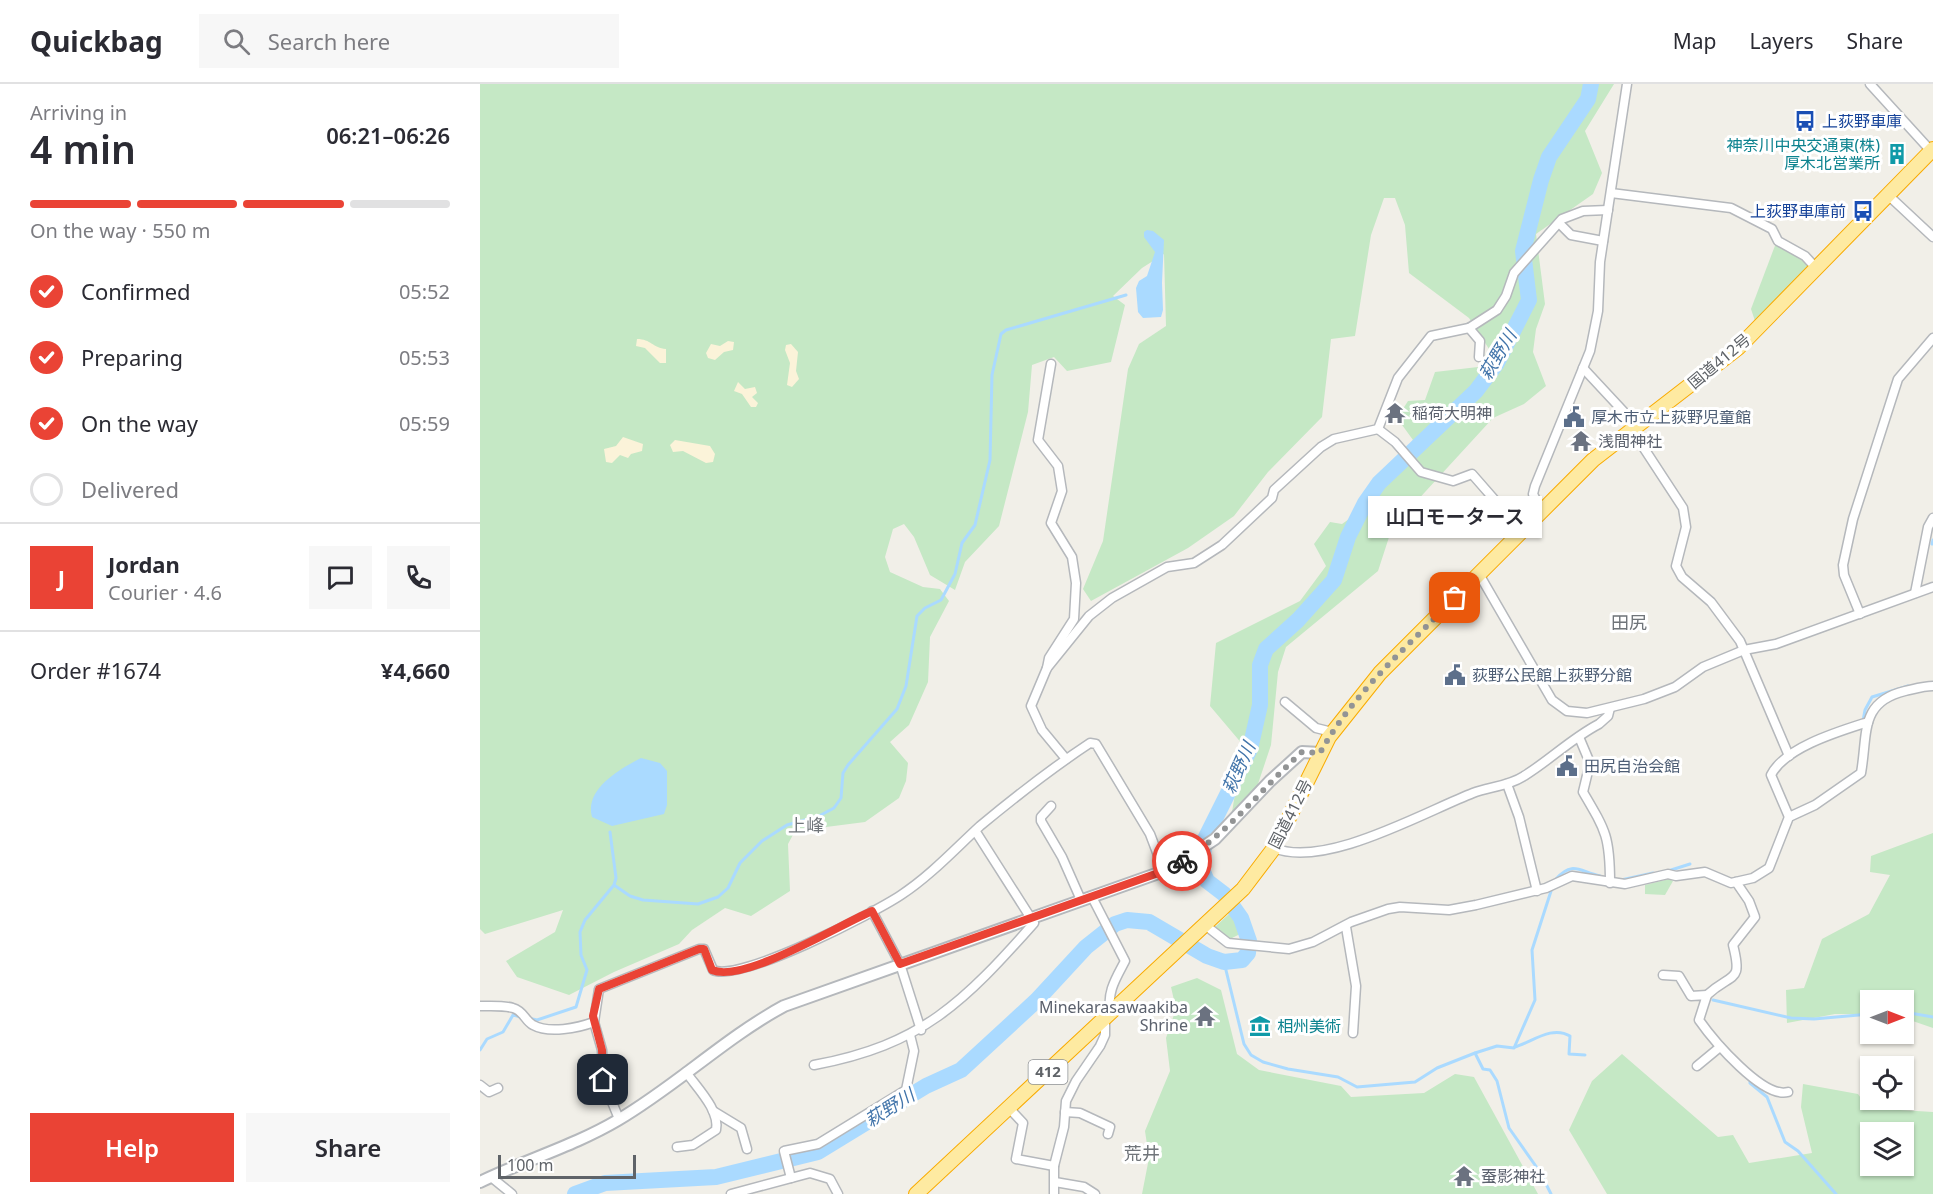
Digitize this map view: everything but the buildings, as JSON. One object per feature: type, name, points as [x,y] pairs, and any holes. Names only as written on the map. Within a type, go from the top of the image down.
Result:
[{"type":"highway","name":"国道412号","points":[[916,1194],[1243,889],[1274,848],[1332,732],[1380,673],[1593,460],[1721,363],[1817,269],[1932,150]]},
{"type":"street","points":[[1541,510],[1533,494],[1535,486],[1583,368],[1595,332],[1603,241],[1622,103],[1627,84]]},
{"type":"street","points":[[1870,84],[1932,150]]},
{"type":"street","points":[[1611,193],[1731,208],[1772,230],[1778,241],[1805,256],[1817,269]]},
{"type":"street","points":[[1888,195],[1933,237]]},
{"type":"street","points":[[1378,429],[1398,378],[1431,336],[1469,328],[1497,310],[1506,296],[1514,273],[1569,214],[1608,210]]},
{"type":"street","points":[[1560,224],[1571,235],[1603,241]]},
{"type":"street","points":[[1469,328],[1480,341],[1479,357]]},
{"type":"street","points":[[1860,614],[1844,575],[1843,565],[1852,519],[1898,379],[1933,338]]},
{"type":"street","points":[[1052,364],[1038,440],[1058,466],[1062,490],[1051,523],[1072,557],[1076,583],[1074,619],[1048,658],[1047,668],[1031,710],[1066,759]]},
{"type":"street","points":[[1583,368],[1634,428],[1683,508],[1686,517],[1676,566],[1679,573],[1711,602],[1740,641],[1789,756]]},
{"type":"street","points":[[1378,429],[1421,472],[1453,481],[1472,474],[1521,530]]},
{"type":"street","points":[[1047,668],[1083,622],[1098,608],[1167,567],[1194,563],[1222,545],[1272,498],[1274,489],[1321,447],[1335,439],[1378,429]]},
{"type":"street","points":[[1916,593],[1928,527],[1933,518]]},
{"type":"street","points":[[1479,574],[1555,704],[1579,713],[1610,708],[1662,693],[1703,666],[1744,650],[1776,644],[1933,587]]},
{"type":"street","points":[[1789,816],[1815,805],[1861,773],[1868,722],[1872,709],[1881,700],[1894,694],[1933,686]]},
{"type":"street","points":[[1285,702],[1293,712],[1316,728],[1332,732]]},
{"type":"street","points":[[1274,848],[1285,852],[1313,851],[1361,841],[1473,793],[1524,777],[1608,716],[1610,708]]},
{"type":"street","points":[[1201,929],[1236,944],[1289,949],[1346,927],[1351,922],[1400,907],[1449,910],[1537,891],[1572,876],[1610,879],[1625,884],[1668,874],[1676,876],[1705,872],[1725,881],[1736,882],[1753,878],[1769,868],[1789,816],[1771,774],[1789,756],[1868,722]]},
{"type":"street","points":[[1579,737],[1590,763],[1583,792],[1605,828],[1610,879]]},
{"type":"street","points":[[619,1119],[603,1080],[607,1054],[594,1023],[596,994],[599,989],[699,949],[704,949],[712,970],[730,973],[808,943],[872,911],[901,895],[975,832],[1066,759],[1090,743],[1096,744],[1150,834],[1164,871]]},
{"type":"street","points":[[480,1182],[588,1137],[619,1119],[745,1029],[784,1006],[1164,871],[1202,850],[1215,839],[1270,781],[1302,752],[1320,753]]},
{"type":"street","points":[[1507,784],[1519,817],[1537,891]]},
{"type":"street","points":[[1051,806],[1041,817],[1041,821],[1062,857],[1081,900]]},
{"type":"street","points":[[814,1065],[867,1053],[921,1030],[988,975],[1034,923],[975,832]]},
{"type":"street","points":[[1663,975],[1679,976],[1691,996],[1707,995],[1734,977],[1738,965],[1733,945],[1755,917],[1749,901],[1736,882]]},
{"type":"street","points":[[1054,1194],[1054,1166],[1066,1101],[1105,1035],[1110,990],[1125,961],[1092,897]]},
{"type":"street","points":[[872,911],[900,964],[921,1030]]},
{"type":"street","points":[[1346,927],[1356,986],[1353,1033]]},
{"type":"street","points":[[1707,995],[1699,1020],[1720,1047],[1768,1089],[1786,1094]]},
{"type":"street","points":[[480,1006],[513,1007],[534,1026],[554,1029],[594,1023]]},
{"type":"street","points":[[791,1178],[784,1151],[818,1144],[906,1090],[914,1051],[910,1035]]},
{"type":"street","points":[[1696,1066],[1720,1047]]},
{"type":"street","points":[[686,1072],[713,1111],[741,1128],[747,1149]]},
{"type":"street","points":[[480,1085],[488,1093],[498,1088]]},
{"type":"street","points":[[1009,1108],[1023,1123],[1016,1159],[1054,1166]]},
{"type":"street","points":[[677,1147],[693,1145],[716,1131],[713,1111]]},
{"type":"street","points":[[1065,1112],[1080,1113],[1111,1127]]},
{"type":"street","points":[[731,1194],[810,1173],[830,1179],[838,1194]]},
{"type":"street","points":[[491,1177],[512,1194]]},
{"type":"street","points":[[1055,1182],[1083,1187],[1095,1194]]},
{"type":"green space","points":[[480,84],[1614,84],[1585,131],[1602,173],[1593,194],[1536,234],[1545,304],[1536,329],[1533,352],[1546,386],[1524,404],[1493,418],[1392,528],[1378,571],[1286,647],[1278,672],[1271,745],[1256,790],[1232,812],[1235,794],[1243,776],[1243,745],[1210,706],[1216,643],[1300,601],[1326,566],[1314,544],[1330,522],[1342,524],[1376,500],[1413,440],[1397,418],[1408,401],[1425,400],[1435,372],[1478,367],[1489,349],[1469,318],[1409,273],[1405,225],[1395,198],[1384,198],[1371,235],[1355,336],[1331,339],[1322,417],[1268,472],[1234,516],[1188,548],[1091,601],[1083,589],[1103,541],[1128,369],[1139,344],[1166,326],[1164,254],[1142,268],[1113,296],[1125,305],[1111,362],[1067,371],[1054,357],[1032,365],[1028,412],[999,526],[965,562],[955,590],[930,575],[914,537],[904,524],[893,529],[885,557],[890,572],[923,587],[940,589],[949,601],[930,637],[928,682],[909,725],[890,742],[908,763],[906,781],[899,798],[865,822],[795,831],[788,844],[790,891],[751,916],[725,908],[692,930],[679,944],[614,972],[569,995],[517,977],[506,961],[555,932],[563,910],[485,934],[480,929]]},
{"type":"green space","points":[[1776,243],[1803,257],[1808,266],[1755,321],[1751,309]]},
{"type":"green space","points":[[1933,833],[1933,1028],[1914,1021],[1914,990],[1860,990],[1860,1014],[1835,1014],[1787,1023],[1786,990],[1804,988],[1822,939],[1869,914],[1890,875],[1870,872],[1871,856]]},
{"type":"green space","points":[[1669,879],[1673,881],[1665,895],[1645,894],[1645,885]]},
{"type":"green space","points":[[1230,913],[1242,933],[1230,939],[1215,927]]},
{"type":"green space","points":[[1197,978],[1221,990],[1237,1054],[1259,1070],[1341,1086],[1351,1097],[1424,1093],[1455,1074],[1474,1077],[1538,1194],[1142,1194],[1149,1158],[1145,1131],[1170,1071],[1166,1038],[1176,1009],[1171,987]]},
{"type":"green space","points":[[1622,1054],[1718,1137],[1733,1135],[1749,1163],[1812,1153],[1801,1107],[1803,1084],[1858,1094],[1860,1110],[1933,1112],[1933,1194],[1607,1194],[1569,1130],[1592,1081]]},
{"type":"sand","points":[[637,339],[646,340],[666,349],[666,363],[660,363],[645,348],[636,346]]},
{"type":"sand","points":[[728,341],[734,342],[733,350],[724,352],[715,360],[708,358],[706,353],[711,344],[720,346]]},
{"type":"sand","points":[[791,344],[798,352],[796,371],[799,379],[792,387],[787,385],[790,363],[785,350],[786,345]]},
{"type":"sand","points":[[738,382],[745,389],[755,387],[757,393],[752,397],[758,403],[756,407],[751,407],[742,394],[734,391]]},
{"type":"sand","points":[[623,437],[643,444],[642,451],[631,454],[628,458],[620,455],[612,463],[606,462],[604,449],[616,446]]},
{"type":"sand","points":[[675,440],[710,446],[715,454],[713,462],[706,463],[683,451],[673,452],[670,445]]},
{"type":"water","points":[[1153,231],[1164,240],[1161,317],[1143,318],[1138,312],[1136,288],[1139,281],[1147,276],[1155,252],[1144,237],[1144,232]]},
{"type":"water","points":[[641,758],[660,763],[667,771],[667,805],[664,814],[612,826],[592,817],[591,807],[598,789],[614,774]]},
{"type":"waterway","name":"萩野川","points":[[575,1194],[605,1183],[716,1177],[818,1152],[926,1086],[961,1070],[1037,1000],[1086,947],[1115,924],[1127,920],[1149,922],[1207,956],[1224,962],[1242,960],[1248,953],[1249,941],[1241,918],[1224,894],[1207,881],[1203,872],[1203,856],[1205,839],[1250,749],[1260,705],[1260,665],[1266,649],[1298,620],[1334,580],[1348,537],[1365,503],[1379,483],[1476,391],[1497,363],[1529,300],[1523,251],[1541,180],[1549,157],[1588,99],[1591,84]]},
{"type":"waterway","points":[[614,885],[630,896],[643,900],[698,904],[718,897],[728,888],[740,863],[762,841],[787,825],[819,816],[834,808],[841,798],[843,773],[848,765],[897,709],[906,686],[917,616],[925,608],[941,600],[955,574],[962,543],[975,525],[990,460],[992,375],[1001,334],[1006,330],[1126,295]]},
{"type":"waterway","points":[[1932,544],[1933,540]]},
{"type":"waterway","points":[[1863,721],[1865,710],[1872,697],[1908,686]]},
{"type":"waterway","points":[[528,1018],[537,1020],[576,1007],[587,970],[581,955],[580,932],[585,920],[614,885],[616,878],[610,832]]},
{"type":"waterway","points":[[1668,871],[1690,864]]},
{"type":"waterway","points":[[1556,879],[1562,873],[1572,869],[1600,876]]},
{"type":"waterway","points":[[1621,880],[1653,873]]},
{"type":"waterway","points":[[1224,962],[1244,1044],[1251,1055],[1263,1062],[1288,1069],[1338,1077],[1357,1087],[1415,1082],[1437,1068],[1475,1053],[1497,1046],[1514,1048],[1535,1000],[1532,950],[1552,888]]},
{"type":"waterway","points":[[1713,1000],[1791,1018],[1814,1019],[1860,1015]]},
{"type":"waterway","points":[[1914,1014],[1933,1017]]},
{"type":"waterway","points":[[480,1050],[487,1039],[503,1032],[513,1015],[521,1017]]},
{"type":"waterway","points":[[1515,1047],[1556,1032],[1570,1036],[1569,1054],[1585,1055]]},
{"type":"waterway","points":[[1475,1053],[1483,1069],[1490,1070],[1497,1081],[1509,1128],[1540,1172],[1551,1194]]},
{"type":"waterway","points":[[1750,1078],[1750,1083],[1767,1097],[1785,1142],[1798,1151],[1836,1194]]},
{"type":"way so far","points":[[1182,861],[1202,850],[1215,839],[1270,781],[1302,752],[1320,753],[1347,711],[1380,673],[1455,598]]},
{"type":"place","name":"上荻野車庫","points":[[1805,121]]},
{"type":"place","name":"神奈川中央交通東(株) 厚木北営業所","points":[[1897,154]]},
{"type":"place","name":"上荻野車庫前","points":[[1863,211]]},
{"type":"place","name":"稲荷大明神","points":[[1395,413]]},
{"type":"place","name":"厚木市立上荻野児童館","points":[[1574,417]]},
{"type":"place","name":"浅間神社","points":[[1581,441]]},
{"type":"place","name":"山口モータース","points":[[1455,598]]},
{"type":"place","name":"荻野公民館上荻野分館","points":[[1455,675]]},
{"type":"place","name":"田尻自治会館","points":[[1567,766]]},
{"type":"place","name":"Minekarasawaakiba Shrine","points":[[1205,1016]]},
{"type":"place","name":"相州美術","points":[[1260,1026]]},
{"type":"place","name":"蚕影神社","points":[[1464,1176]]},
{"type":"district","name":"田尻","points":[[1629,623]]},
{"type":"district","name":"上峰","points":[[806,826]]},
{"type":"district","name":"荒井","points":[[1142,1154]]},
{"type":"route","points":[[603,1080],[602,1050],[593,1016],[596,994],[599,989],[699,949],[704,949],[712,970],[717,973],[730,973],[764,962],[808,943],[872,911],[900,964],[1170,869],[1182,861]]}]
